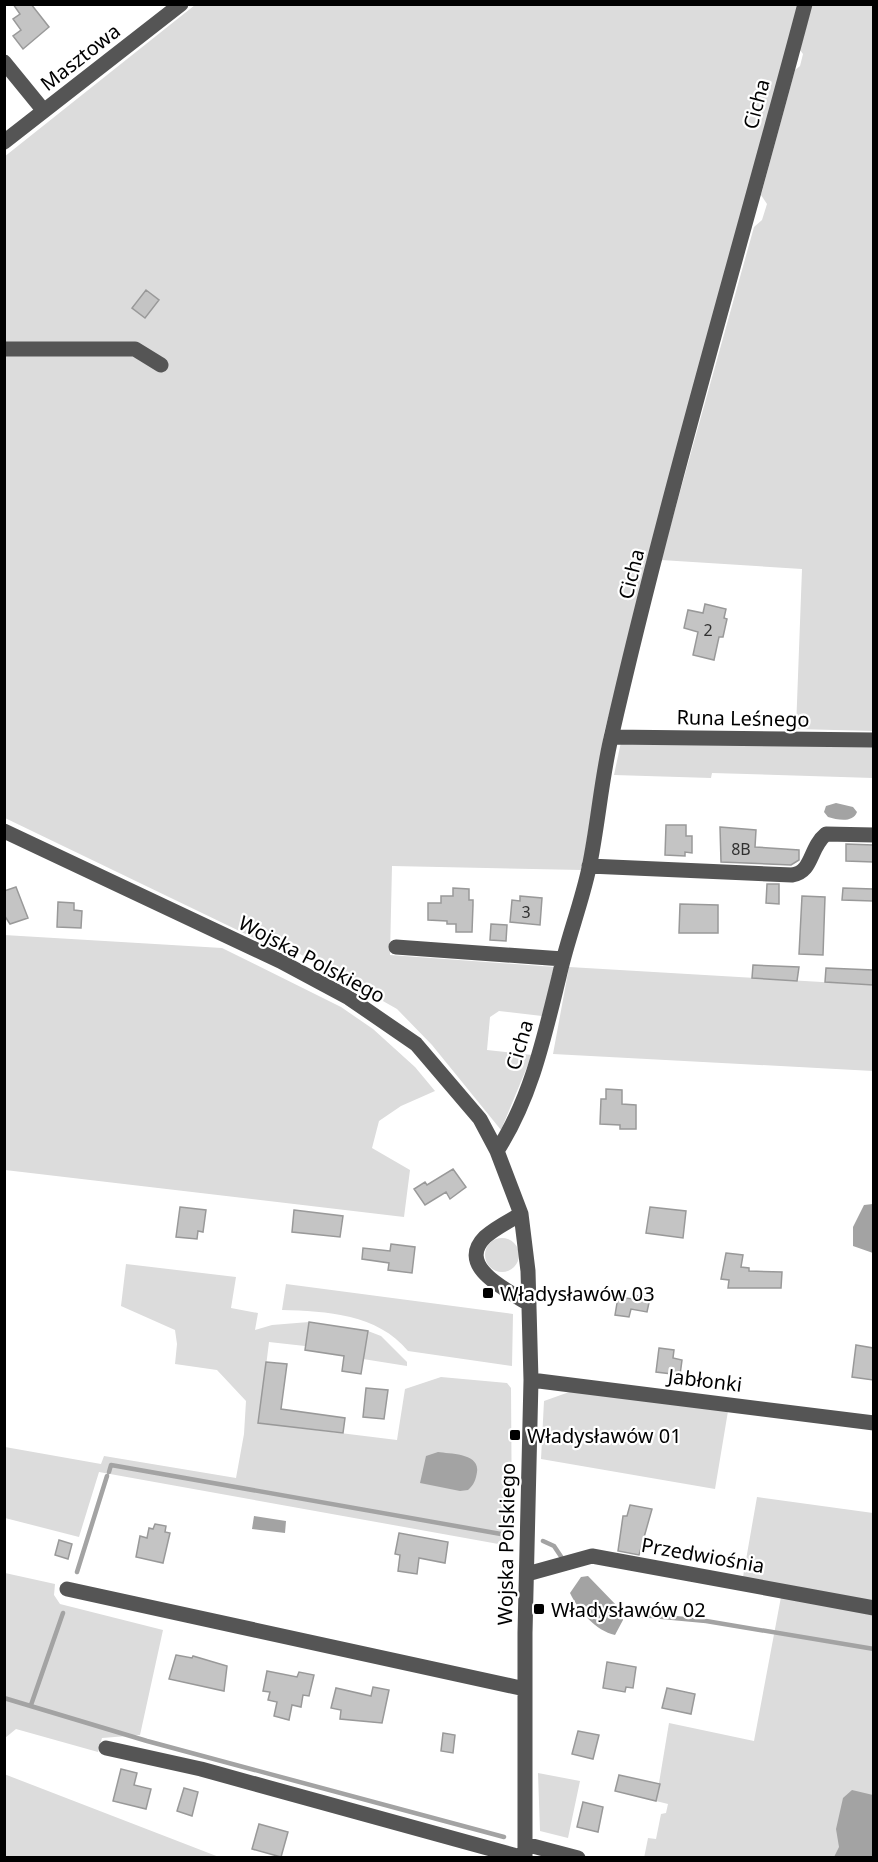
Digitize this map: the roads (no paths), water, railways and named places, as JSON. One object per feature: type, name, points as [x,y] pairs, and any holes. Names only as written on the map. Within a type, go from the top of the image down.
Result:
[{"type":"street","name":"Masztowa","points":[[4,142],[181,4]]},
{"type":"street","name":"Cicha","points":[[496,1151],[506,1136],[534,1073],[590,866],[598,801],[611,737],[691,425],[805,4]]},
{"type":"street","points":[[4,62],[44,111]]},
{"type":"street","points":[[4,349],[135,350],[160,364]]},
{"type":"street","name":"Runa Leśnego","points":[[611,737],[873,740]]},
{"type":"street","name":"Wojska Polskiego","points":[[4,831],[280,962],[349,998],[416,1044],[480,1119],[496,1151],[525,1230],[531,1380],[525,1689],[525,1853]]},
{"type":"street","points":[[590,866],[792,875],[800,874],[808,865],[813,847],[826,834],[873,835]]},
{"type":"street","points":[[396,947],[563,959]]},
{"type":"street","points":[[521,1214],[484,1239],[478,1251],[477,1260],[482,1273],[529,1304]]},
{"type":"street","name":"Jabłonki","points":[[531,1380],[873,1423]]},
{"type":"street","name":"Przedwiośnia","points":[[527,1574],[592,1556],[873,1608]]},
{"type":"street","points":[[67,1589],[525,1689]]},
{"type":"street","points":[[106,1748],[201,1768],[525,1853],[578,1857]]},
{"type":"waterway","points":[[109,1472],[111,1465],[501,1534]]},
{"type":"waterway","points":[[77,1572],[107,1476]]},
{"type":"waterway","points":[[543,1541],[554,1546],[562,1558]]},
{"type":"waterway","points":[[31,1705],[63,1613]]},
{"type":"waterway","points":[[620,1613],[706,1621],[874,1649]]},
{"type":"waterway","points":[[4,1698],[147,1741],[504,1837]]},
{"type":"place","name":"Władysławów 03","points":[[488,1293]]},
{"type":"place","name":"Władysławów 01","points":[[515,1435]]},
{"type":"place","name":"Władysławów 02","points":[[539,1609]]}]
